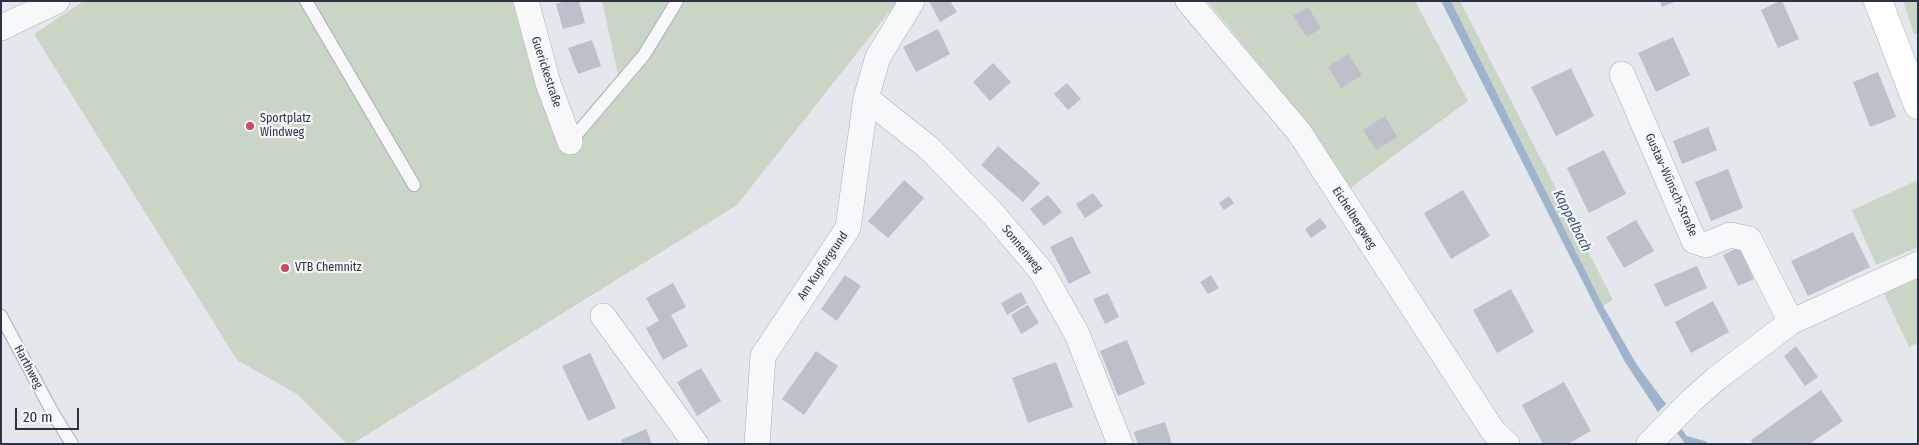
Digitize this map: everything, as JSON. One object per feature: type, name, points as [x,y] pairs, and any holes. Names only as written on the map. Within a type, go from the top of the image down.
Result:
[{"type":"main road","points":[[1878,1],[1918,105]]},
{"type":"street","points":[[1,28],[57,1]]},
{"type":"street","name":"Guerickestraße","points":[[526,1],[548,84],[570,142]]},
{"type":"street","name":"Am Kupfergrund","points":[[757,444],[763,356],[848,228],[866,98],[878,57],[912,1]]},
{"type":"street","name":"Eichelbergweg","points":[[1188,1],[1299,132],[1493,431],[1508,444]]},
{"type":"street","name":"Gustav-Wünsch-Straße","points":[[1622,74],[1694,241],[1706,244],[1730,235],[1749,238],[1792,322]]},
{"type":"street","name":"Sonnenweg","points":[[866,98],[930,149],[994,215],[1042,272],[1077,334],[1120,444]]},
{"type":"street","points":[[1650,442],[1717,378],[1792,322],[1918,264]]},
{"type":"street","points":[[602,316],[696,444]]},
{"type":"lane","points":[[306,1],[414,185]]},
{"type":"lane","points":[[570,142],[644,55],[677,1]]},
{"type":"lane","name":"Harthweg","points":[[1,316],[54,416],[72,444]]},
{"type":"green space","points":[[84,1],[517,1],[574,126],[618,74],[602,1],[898,1],[737,205],[352,444],[347,444],[297,394],[237,360],[34,34]]},
{"type":"green space","points":[[1207,1],[1415,1],[1468,101],[1350,188],[1308,124]]},
{"type":"green space","points":[[1451,1],[1460,1],[1613,300],[1603,306]]},
{"type":"green space","points":[[1903,1],[1918,1],[1918,33],[1914,34]]},
{"type":"green space","points":[[1918,180],[1918,247],[1876,265],[1852,210]]},
{"type":"green space","points":[[1918,278],[1918,343],[1909,347],[1884,294]]},
{"type":"water","points":[[1441,1],[1451,1],[1603,306],[1637,365],[1666,404],[1658,412],[1625,362],[1596,308]]},
{"type":"building","points":[[566,1],[579,1],[585,23],[563,29],[556,4]]},
{"type":"building","points":[[929,1],[953,1],[951,3],[957,12],[940,22]]},
{"type":"building","points":[[1660,1],[1677,1],[1662,7]]},
{"type":"building","points":[[1782,1],[1799,39],[1778,48],[1761,10]]},
{"type":"building","points":[[1308,7],[1321,28],[1307,37],[1293,16]]},
{"type":"building","points":[[938,29],[950,54],[916,72],[903,47]]},
{"type":"building","points":[[1673,37],[1690,75],[1656,92],[1638,53]]},
{"type":"building","points":[[592,40],[601,66],[578,74],[568,48]]},
{"type":"building","points":[[1348,54],[1362,75],[1341,88],[1328,67]]},
{"type":"building","points":[[993,63],[1011,82],[990,101],[973,82]]},
{"type":"building","points":[[1571,68],[1594,116],[1556,136],[1531,87]]},
{"type":"building","points":[[1878,72],[1896,117],[1870,127],[1853,82]]},
{"type":"building","points":[[1067,83],[1081,99],[1068,110],[1054,94]]},
{"type":"building","points":[[1385,116],[1397,137],[1376,150],[1363,130]]},
{"type":"building","points":[[1708,127],[1717,150],[1682,164],[1673,141]]},
{"type":"building","points":[[998,146],[1040,183],[1023,202],[981,165]]},
{"type":"building","points":[[1604,150],[1626,194],[1589,213],[1567,168]]},
{"type":"building","points":[[1728,169],[1743,208],[1711,221],[1695,182]]},
{"type":"building","points":[[904,180],[924,198],[888,238],[868,221]]},
{"type":"building","points":[[1463,190],[1490,236],[1451,259],[1424,213]]},
{"type":"building","points":[[1093,193],[1103,206],[1085,218],[1076,204]]},
{"type":"building","points":[[1048,195],[1062,212],[1044,226],[1030,209]]},
{"type":"building","points":[[1229,196],[1234,203],[1224,210],[1219,203]]},
{"type":"building","points":[[1320,218],[1327,227],[1311,238],[1305,229]]},
{"type":"building","points":[[1636,220],[1654,251],[1624,268],[1606,237]]},
{"type":"building","points":[[1853,232],[1870,267],[1808,296],[1791,261]]},
{"type":"building","points":[[1072,236],[1091,273],[1069,284],[1050,247]]},
{"type":"building","points":[[1739,247],[1754,279],[1738,286],[1723,255]]},
{"type":"building","points":[[1697,266],[1707,288],[1665,307],[1654,284]]},
{"type":"building","points":[[845,275],[861,286],[837,321],[821,309]]},
{"type":"building","points":[[1211,275],[1219,288],[1208,294],[1200,282]]},
{"type":"building","points":[[673,283],[686,307],[671,315],[688,346],[663,360],[646,328],[659,321],[646,298]]},
{"type":"building","points":[[1511,289],[1534,332],[1497,353],[1473,310]]},
{"type":"building","points":[[1021,292],[1027,303],[1007,315],[1001,303]]},
{"type":"building","points":[[1108,293],[1119,317],[1105,324],[1093,299]]},
{"type":"building","points":[[1713,301],[1729,332],[1691,353],[1675,322]]},
{"type":"building","points":[[1028,305],[1039,323],[1021,334],[1011,315]]},
{"type":"building","points":[[1127,340],[1145,384],[1118,396],[1100,351]]},
{"type":"building","points":[[1796,346],[1818,377],[1805,386],[1784,356]]},
{"type":"building","points":[[816,351],[838,366],[804,415],[782,399]]},
{"type":"building","points":[[590,353],[616,408],[588,421],[562,366]]},
{"type":"building","points":[[1056,362],[1073,407],[1028,423],[1012,378]]},
{"type":"building","points":[[701,368],[721,401],[697,416],[677,382]]},
{"type":"building","points":[[1564,382],[1591,431],[1567,444],[1543,444],[1522,405]]},
{"type":"building","points":[[1821,390],[1843,421],[1809,444],[1753,444],[1751,440]]},
{"type":"building","points":[[1165,422],[1172,444],[1138,444],[1134,432]]},
{"type":"building","points":[[646,429],[652,444],[623,444],[621,440]]},
{"type":"waterway","name":"Kappelbach","points":[[1675,425],[1689,444]]},
{"type":"waterway","points":[[1686,439],[1704,444]]},
{"type":"place","name":"Sportplatz Windweg","points":[[250,126]]},
{"type":"place","name":"VTB Chemnitz","points":[[285,268]]}]
